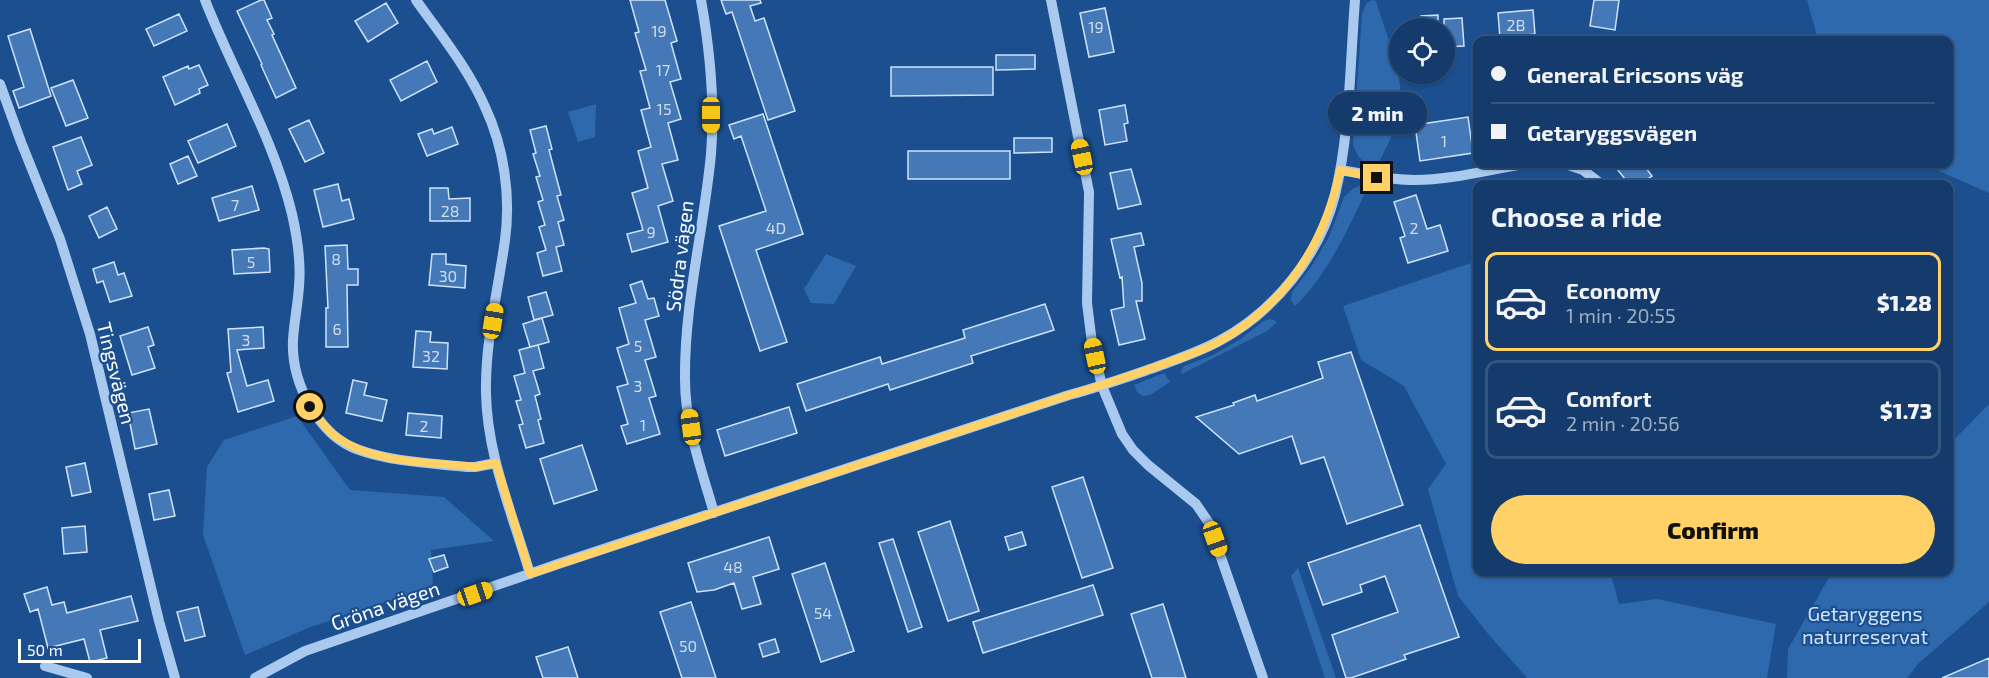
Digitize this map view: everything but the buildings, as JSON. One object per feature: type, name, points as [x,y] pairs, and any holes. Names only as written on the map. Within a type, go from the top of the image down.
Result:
[{"type":"street","points":[[205,0],[217,32],[281,174],[293,217],[300,284],[293,343],[298,380],[310,407],[333,434],[358,450],[400,460],[475,467],[496,463]]},
{"type":"street","points":[[416,0],[467,75],[485,106],[496,136],[504,174],[508,205],[506,237],[486,373],[488,423],[496,463],[530,574]]},
{"type":"street","name":"Södra vägen","points":[[700,0],[711,78],[711,154],[693,282],[685,381],[691,427],[714,513]]},
{"type":"street","points":[[1051,0],[1089,192],[1087,303],[1092,343],[1102,386],[1122,434],[1133,450],[1197,504],[1209,523],[1263,678]]},
{"type":"street","name":"Gröna vägen","points":[[255,678],[304,651],[1069,395],[1102,386],[1192,354],[1220,341],[1248,323],[1272,302],[1295,275],[1313,248],[1332,204],[1344,142],[1354,0]]},
{"type":"street","name":"Tingsvägen","points":[[0,84],[60,239],[90,334],[153,598],[175,678]]},
{"type":"street","points":[[1340,170],[1377,178],[1415,180],[1501,168]]},
{"type":"street","points":[[1577,168],[1596,180]]},
{"type":"street","points":[[45,666],[87,678]]},
{"type":"green space","points":[[1372,0],[1376,1],[1389,41],[1389,84],[1400,84],[1401,91],[1398,119],[1377,167],[1368,165],[1362,160],[1353,145],[1362,14],[1366,4]]},
{"type":"green space","points":[[1807,0],[1989,0],[1989,193],[1932,168],[1953,168],[1953,36],[1817,36]]},
{"type":"green space","points":[[596,104],[595,137],[578,142],[568,112]]},
{"type":"green space","points":[[1369,184],[1328,265],[1295,306],[1291,300],[1292,292],[1329,237],[1344,197],[1354,188]]},
{"type":"green space","points":[[826,254],[856,266],[834,304],[811,303],[804,289]]},
{"type":"green space","points":[[1473,262],[1473,576],[1611,576],[1619,604],[1657,599],[1776,624],[1767,678],[1527,678],[1458,596],[1428,489],[1446,464],[1404,386],[1361,360],[1343,306]]},
{"type":"green space","points":[[1272,319],[1277,322],[1267,331],[1182,374],[1184,366],[1213,355],[1239,340],[1265,320]]},
{"type":"green space","points":[[1164,373],[1170,382],[1150,395],[1143,396],[1137,392],[1134,385]]},
{"type":"green space","name":"Getaryggens naturreservat","points":[[1989,404],[1989,602],[1918,664],[1907,678],[1787,678],[1788,649],[1830,576],[1953,576],[1953,441]]},
{"type":"green space","points":[[297,416],[350,490],[444,497],[494,541],[431,550],[433,586],[308,628],[245,655],[203,535],[207,467],[224,440]]},
{"type":"green space","points":[[1298,568],[1336,678],[1325,678],[1291,576]]},
{"type":"route","points":[[310,407],[333,434],[358,450],[400,460],[475,467],[496,463],[530,574],[1102,386],[1192,354],[1220,341],[1248,323],[1272,302],[1295,275],[1313,248],[1327,219],[1335,196],[1340,170],[1377,178]]}]
